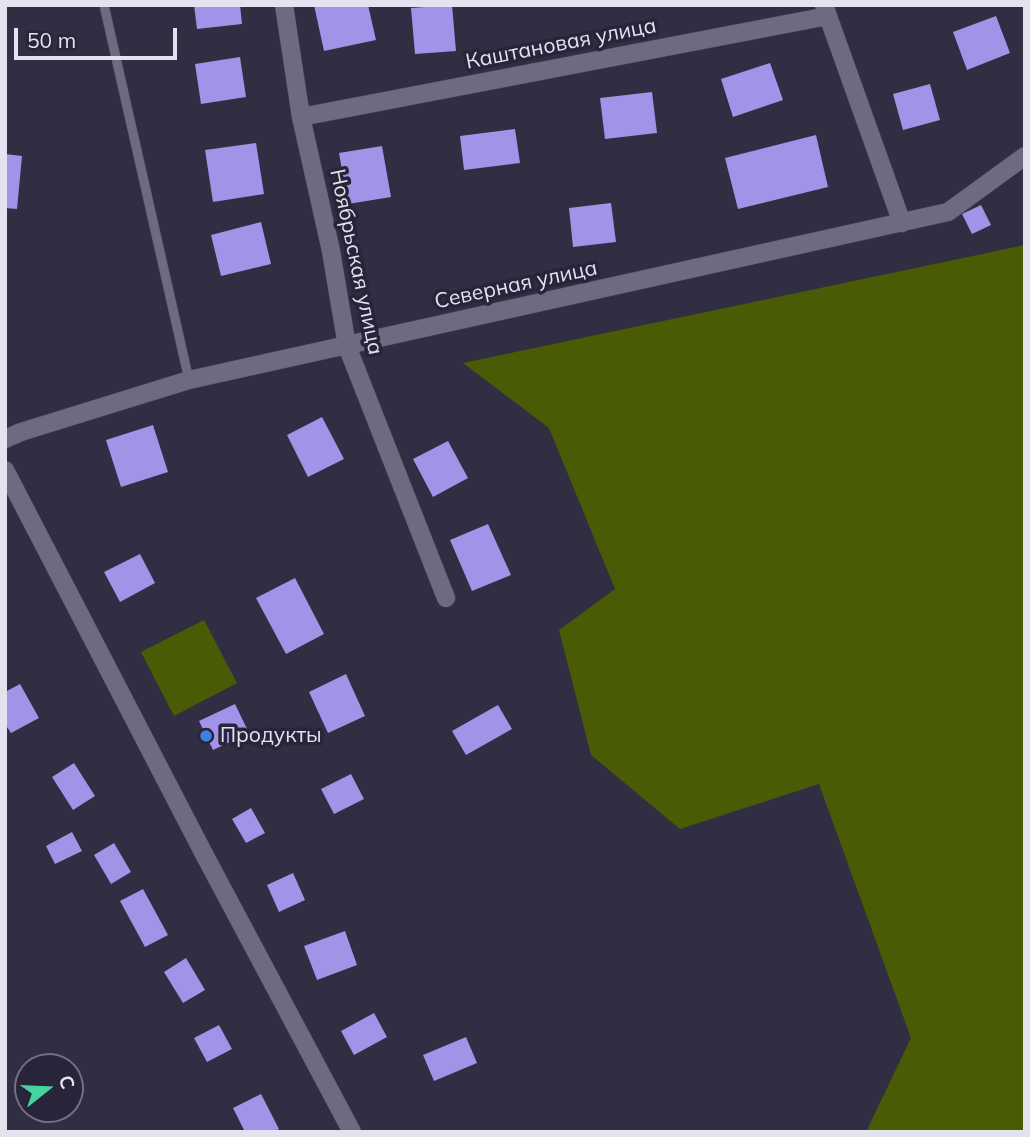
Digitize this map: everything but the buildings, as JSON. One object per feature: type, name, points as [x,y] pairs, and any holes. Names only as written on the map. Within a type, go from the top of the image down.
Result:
[{"type":"street","name":"Ноябрьская улица","points":[[284,5],[302,117],[331,251],[347,346],[446,598]]},
{"type":"street","name":"Каштановая улица","points":[[302,117],[826,10]]},
{"type":"street","points":[[826,10],[902,223]]},
{"type":"street","name":"Северная улица","points":[[5,439],[190,380],[948,212],[1025,156]]},
{"type":"street","points":[[5,470],[352,1132]]},
{"type":"lane","points":[[104,5],[190,380]]},
{"type":"green space","points":[[1025,245],[1025,1132],[866,1132],[911,1038],[819,784],[680,829],[591,755],[559,630],[615,589],[549,428],[463,363]]},
{"type":"green space","points":[[204,620],[237,683],[174,716],[141,652]]},
{"type":"place","name":"Продукты","points":[[206,736]]}]
